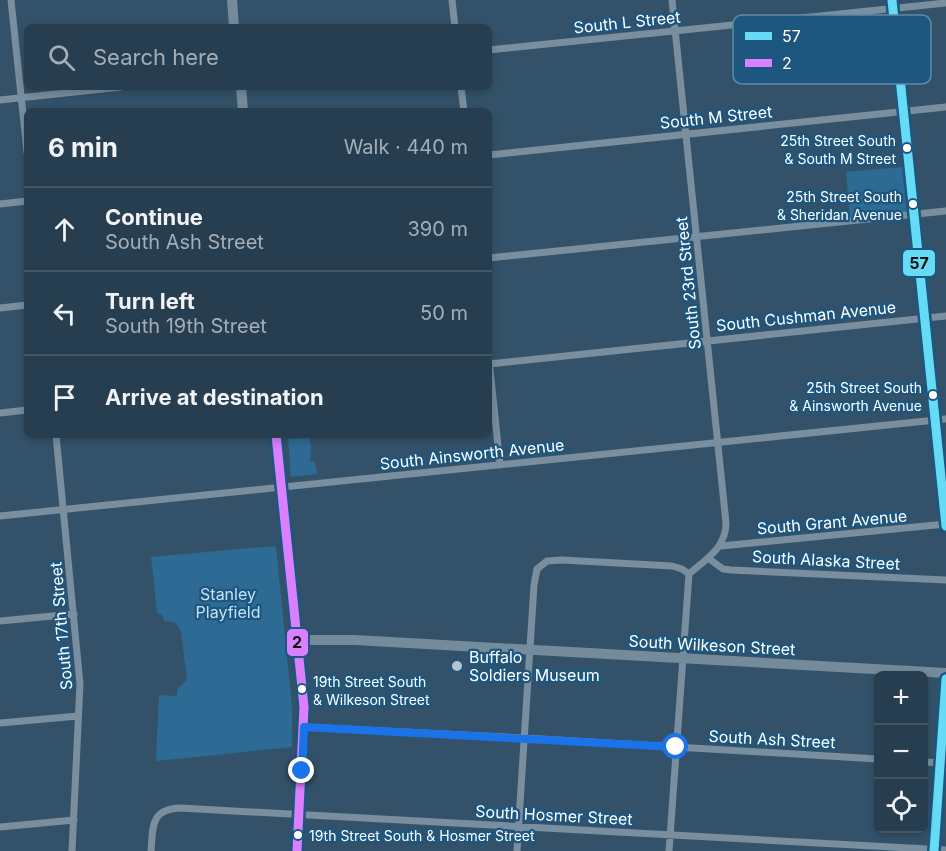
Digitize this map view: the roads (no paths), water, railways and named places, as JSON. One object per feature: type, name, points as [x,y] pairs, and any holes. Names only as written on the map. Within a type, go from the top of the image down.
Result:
[{"type":"street","points":[[11,0],[24,125]]},
{"type":"street","points":[[232,0],[234,24]]},
{"type":"street","points":[[452,0],[455,24]]},
{"type":"street","name":"South 23rd Street","points":[[672,0],[726,523],[726,535],[721,546]]},
{"type":"street","name":"South L Street","points":[[801,15],[893,4],[946,3]]},
{"type":"street","name":"South L Street","points":[[492,50],[733,23]]},
{"type":"street","points":[[901,84],[925,318],[941,420],[946,525]]},
{"type":"street","points":[[0,100],[94,90]]},
{"type":"street","points":[[241,90],[243,108]]},
{"type":"street","points":[[461,90],[464,108]]},
{"type":"street","name":"South M Street","points":[[492,155],[946,107]]},
{"type":"street","points":[[0,204],[24,201]]},
{"type":"street","points":[[492,258],[946,211]]},
{"type":"street","points":[[0,308],[24,305]]},
{"type":"street","name":"South Cushman Avenue","points":[[492,362],[946,316]]},
{"type":"street","points":[[492,390],[500,465]]},
{"type":"street","points":[[0,412],[24,410]]},
{"type":"street","name":"South Ainsworth Avenue","points":[[0,516],[941,420]]},
{"type":"street","name":"South 17th Street","points":[[56,438],[80,684],[72,851]]},
{"type":"street","points":[[276,438],[304,727],[297,851]]},
{"type":"street","name":"South Grant Avenue","points":[[721,546],[946,525]]},
{"type":"street","points":[[669,851],[689,574],[721,546]]},
{"type":"street","name":"South Alaska Street","points":[[708,558],[723,569],[946,580]]},
{"type":"street","points":[[517,851],[535,575],[539,566],[547,561],[562,560],[672,566],[689,574]]},
{"type":"street","points":[[0,621],[74,614]]},
{"type":"street","name":"South Wilkeson Street","points":[[297,640],[356,640],[946,673]]},
{"type":"street","points":[[934,850],[943,763],[946,679]]},
{"type":"street","points":[[0,723],[78,716]]},
{"type":"street","name":"South Ash Street","points":[[304,727],[874,759]]},
{"type":"street","points":[[928,762],[943,763]]},
{"type":"street","name":"South Hosmer Street","points":[[151,851],[154,822],[161,813],[169,809],[180,808],[946,849]]},
{"type":"street","points":[[0,827],[74,820]]},
{"type":"place","name":"25th Street South & South M Street","points":[[907,148]]},
{"type":"place","name":"25th Street South & Sheridan Avenue","points":[[913,204]]},
{"type":"place","name":"25th Street South & Ainsworth Avenue","points":[[933,395]]},
{"type":"place","name":"Buffalo Soldiers Museum","points":[[457,666]]},
{"type":"place","name":"19th Street South & Wilkeson Street","points":[[302,689]]},
{"type":"place","name":"19th Street South & Hosmer Street","points":[[298,835]]},
{"type":"park label","name":"Stanley Playfield","points":[[228,603]]}]
